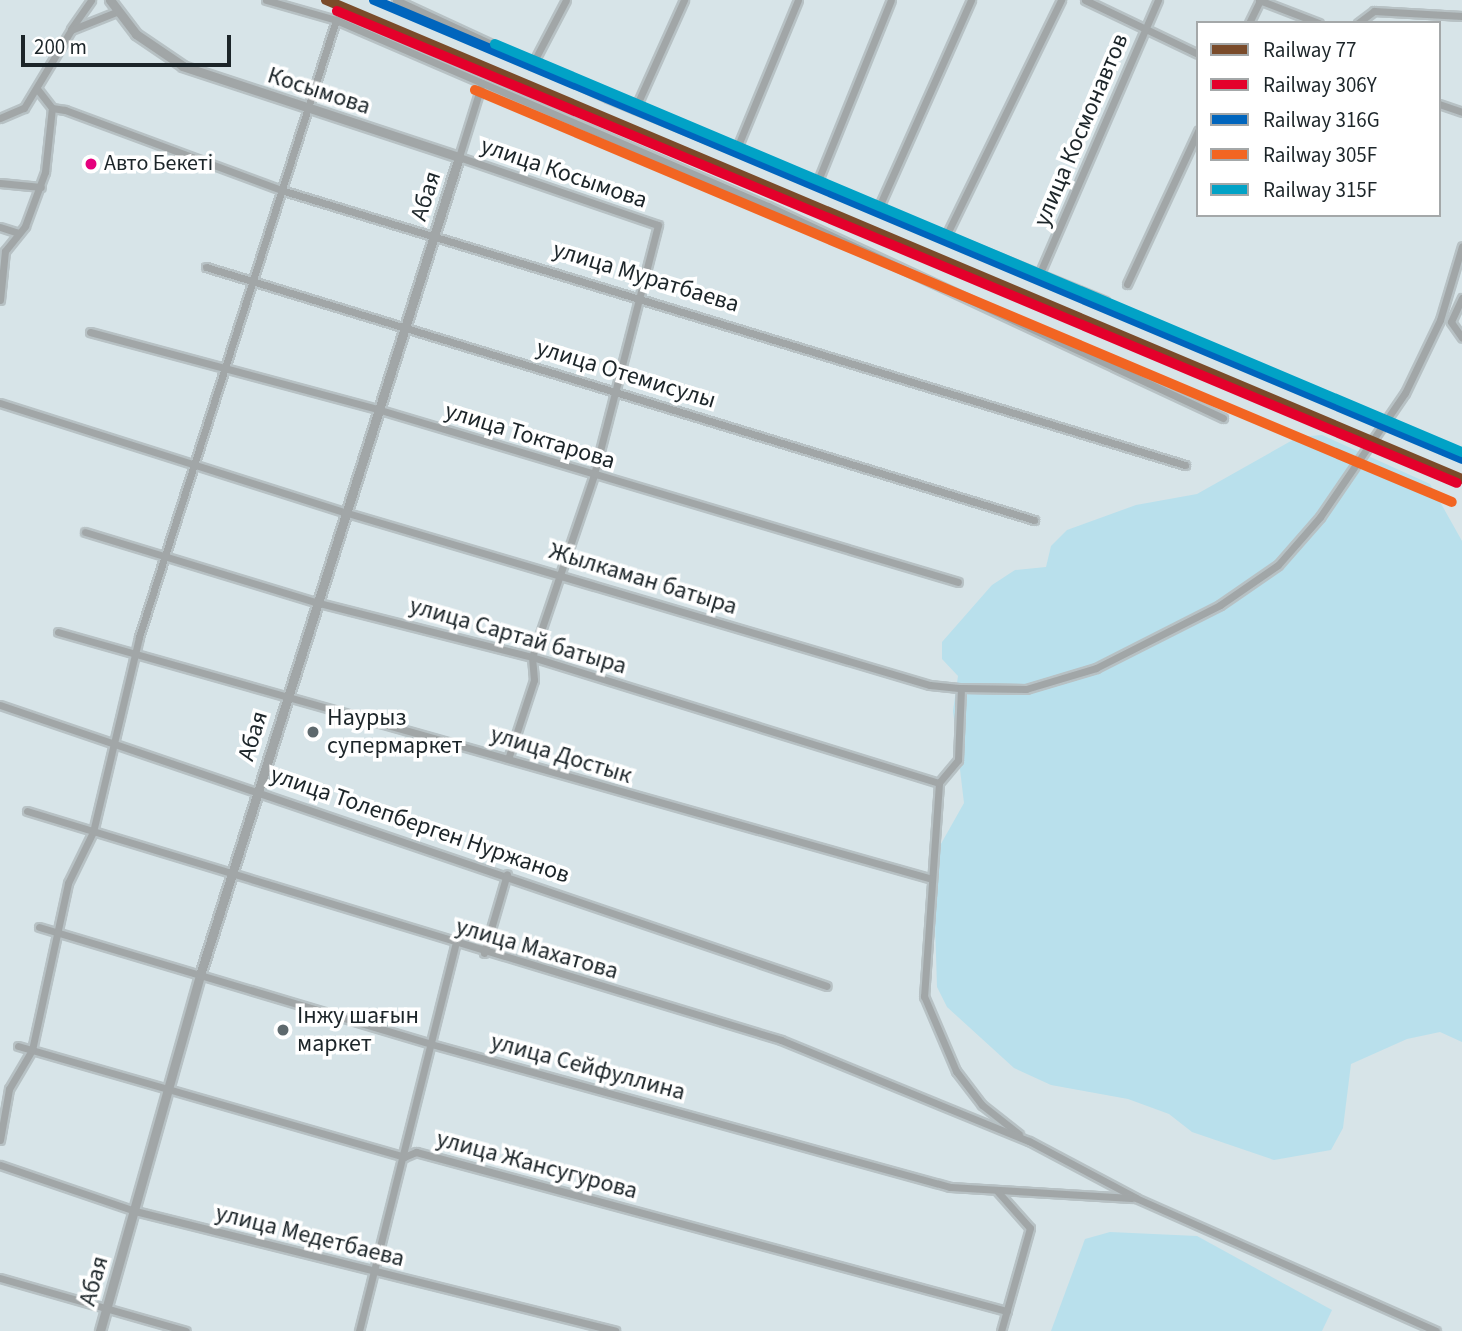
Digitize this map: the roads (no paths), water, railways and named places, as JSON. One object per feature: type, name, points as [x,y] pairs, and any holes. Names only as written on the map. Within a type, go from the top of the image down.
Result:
[{"type":"street","points":[[0,118],[24,108],[38,90],[91,0]]},
{"type":"street","name":"Косымова","points":[[110,0],[116,12],[183,66],[458,157]]},
{"type":"street","points":[[266,0],[336,20],[768,206],[1223,418]]},
{"type":"street","points":[[396,0],[532,65],[737,148],[944,238],[1105,301]]},
{"type":"street","points":[[413,9],[416,0]]},
{"type":"street","points":[[532,65],[566,0]]},
{"type":"street","points":[[635,108],[684,0]]},
{"type":"street","points":[[737,148],[798,0]]},
{"type":"street","points":[[817,183],[891,0]]},
{"type":"street","points":[[878,209],[971,0]]},
{"type":"street","points":[[944,238],[1061,0]]},
{"type":"street","points":[[1085,0],[1196,53]]},
{"type":"street","name":"улица Космонавтов","points":[[1039,275],[1158,0]]},
{"type":"street","points":[[1250,21],[1259,0],[1314,21]]},
{"type":"street","points":[[1374,11],[1375,0]]},
{"type":"street","points":[[1361,21],[1374,11],[1462,16]]},
{"type":"street","points":[[71,30],[116,12]]},
{"type":"street","points":[[0,1140],[9,1089],[32,1050],[60,933],[68,883],[93,832],[112,739],[136,649],[336,20]]},
{"type":"street","points":[[458,157],[482,83]]},
{"type":"street","points":[[0,300],[5,251],[19,233],[41,187],[52,108],[38,90]]},
{"type":"street","points":[[1441,105],[1462,112]]},
{"type":"street","name":"улица Муратбаева","points":[[52,108],[281,190],[640,294],[1185,465]]},
{"type":"street","points":[[1127,284],[1196,135]]},
{"type":"street","name":"улица Косымова","points":[[458,157],[658,225],[640,294]]},
{"type":"street","name":"Абая","points":[[100,1331],[200,975],[315,602],[458,157]]},
{"type":"street","points":[[0,183],[41,187]]},
{"type":"street","points":[[0,227],[19,233]]},
{"type":"street","name":"Жылкаман батыра","points":[[0,403],[344,512],[930,685],[961,688],[1058,682],[1220,606],[1278,565],[1341,486],[1405,393],[1440,320],[1462,246]]},
{"type":"street","name":"улица Отемисулы","points":[[206,267],[405,324],[1034,520]]},
{"type":"street","points":[[508,759],[534,680],[532,657],[594,475],[640,294]]},
{"type":"street","points":[[1459,337],[1451,322],[1462,298]]},
{"type":"street","name":"улица Токтарова","points":[[90,332],[377,409],[958,582]]},
{"type":"street","name":"улица Сартай батыра","points":[[85,532],[315,602],[532,657],[939,783]]},
{"type":"street","name":"улица Достык","points":[[58,632],[136,649],[508,759],[932,879]]},
{"type":"street","points":[[961,688],[958,760],[939,783],[924,996],[938,1038],[982,1105],[1029,1141],[1136,1198],[1436,1331]]},
{"type":"street","name":"улица Толепберген Нуржанов","points":[[0,705],[112,739],[827,985]]},
{"type":"street","name":"улица Махатова","points":[[27,811],[455,945],[781,1040],[1029,1141]]},
{"type":"street","points":[[484,953],[507,874]]},
{"type":"street","name":"улица Сейфуллина","points":[[39,927],[431,1044],[950,1187],[998,1192],[1136,1198]]},
{"type":"street","points":[[359,1331],[376,1272],[431,1044],[430,1026],[455,945]]},
{"type":"street","name":"улица Жансугурова","points":[[19,1046],[167,1092],[404,1157],[416,1152],[1007,1311]]},
{"type":"street","name":"улица Медетбаева","points":[[0,1165],[135,1211],[615,1331]]},
{"type":"street","points":[[998,1192],[1030,1228],[1001,1331]]},
{"type":"street","points":[[0,1278],[186,1331]]},
{"type":"rail line","name":"77","points":[[326,0],[1462,479]]},
{"type":"rail line","name":"316G","points":[[374,0],[1462,459]]},
{"type":"rail line","name":"306Y","points":[[337,11],[1457,483]]},
{"type":"rail line","name":"315F","points":[[495,44],[1462,452]]},
{"type":"rail line","name":"305F","points":[[475,90],[1452,502]]},
{"type":"place","name":"Авто Бекетi","points":[[91,164]]},
{"type":"place","name":"Наурыз супермаркет","points":[[313,732]]},
{"type":"place","name":"Інжу шағын маркет","points":[[283,1030]]}]
